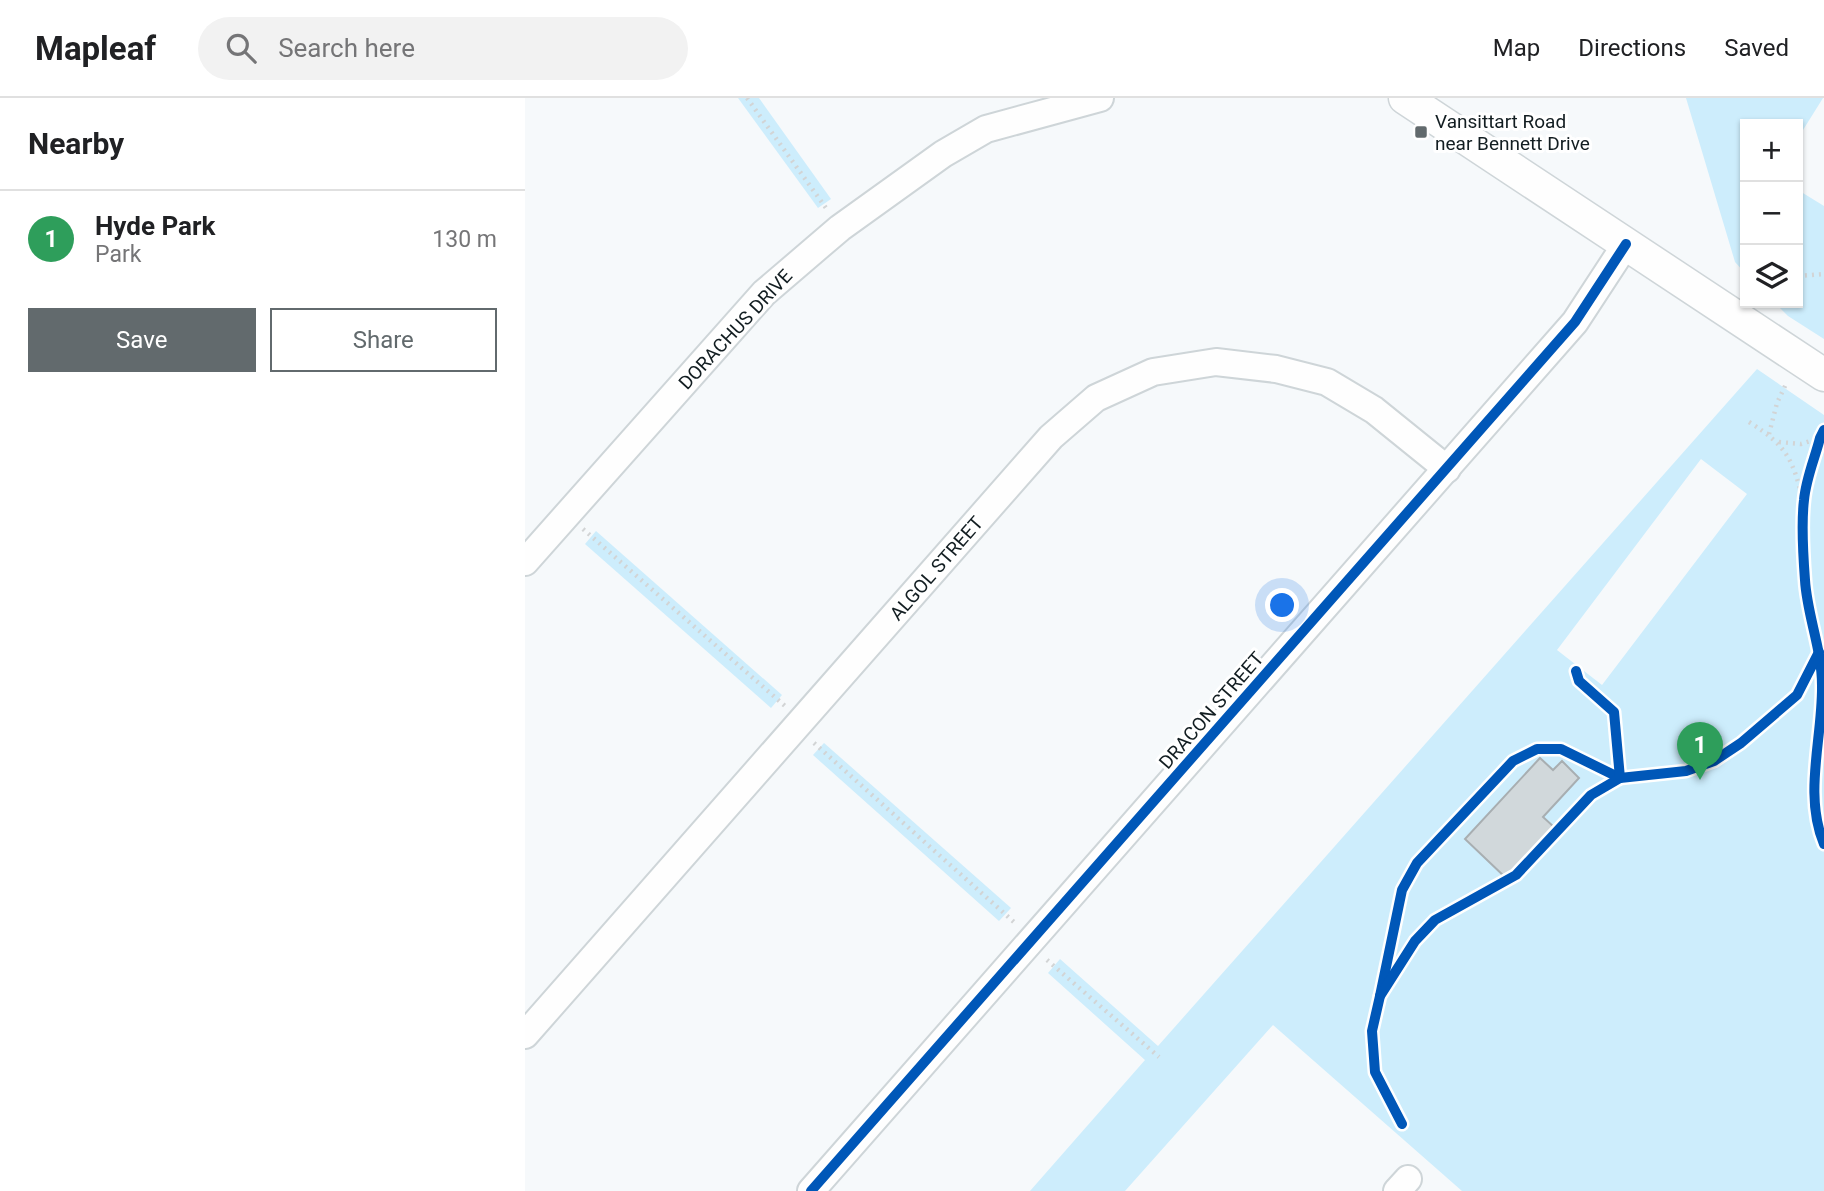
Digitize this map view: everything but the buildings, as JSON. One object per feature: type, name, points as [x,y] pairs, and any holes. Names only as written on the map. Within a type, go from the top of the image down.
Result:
[{"type":"street","name":"DORACHUS DRIVE","points":[[525,562],[764,293],[840,228],[943,153],[986,129],[1100,98]]},
{"type":"street","points":[[1414,100],[1824,375]]},
{"type":"street","name":"DRACON STREET","points":[[811,1191],[1575,322],[1626,244]]},
{"type":"street","name":"ALGOL STREET","points":[[525,1035],[1051,436],[1096,398],[1153,372],[1216,362],[1276,369],[1327,382],[1374,410],[1447,469]]},
{"type":"path","points":[[747,98],[840,228]]},
{"type":"path","points":[[1803,276],[1824,274]]},
{"type":"path","points":[[1769,434],[1777,403],[1786,384]]},
{"type":"path","points":[[1749,422],[1778,442],[1797,474],[1804,501]]},
{"type":"path","points":[[1778,442],[1801,444],[1822,434]]},
{"type":"path","points":[[1815,454],[1822,434]]},
{"type":"path","points":[[1804,515],[1808,480]]},
{"type":"path","points":[[567,515],[792,712]]},
{"type":"path","points":[[819,737],[813,744],[1017,924],[1008,934]]},
{"type":"path","points":[[1044,957],[1159,1057]]},
{"type":"shaded area","points":[[738,98],[759,98],[831,199],[818,208]]},
{"type":"shaded area","points":[[1686,98],[1823,98],[1803,130],[1803,119],[1740,119],[1740,268],[1735,262]]},
{"type":"shaded area","points":[[1803,193],[1824,206],[1824,339],[1780,308],[1803,308]]},
{"type":"shaded area","points":[[1757,369],[1824,415],[1824,1191],[1462,1191],[1273,1025],[1125,1191],[1030,1191],[1145,1060],[1048,973],[1060,959],[1158,1046]],"holes":[[[1701,459],[1747,494],[1602,685],[1557,650]],[[1540,758],[1553,770],[1562,761],[1579,778],[1543,817],[1553,828],[1507,878],[1465,839]]]},
{"type":"shaded area","points":[[596,531],[782,695],[771,708],[585,544]]},
{"type":"shaded area","points":[[824,743],[1011,908],[999,921],[813,755]]},
{"type":"cycle path","points":[[811,1191],[1575,322],[1626,244]]},
{"type":"cycle path","points":[[1824,430],[1807,484],[1802,529],[1806,593],[1822,685],[1814,785],[1818,825],[1824,844]]},
{"type":"cycle path","points":[[1380,996],[1402,890],[1417,863],[1513,761],[1537,749],[1561,749],[1620,778],[1686,771],[1714,761],[1741,743],[1797,695],[1819,652]]},
{"type":"cycle path","points":[[1402,1124],[1375,1072],[1372,1031],[1380,996],[1415,941],[1435,920],[1516,875],[1591,795],[1620,778],[1614,712],[1579,681],[1576,671]]},
{"type":"place","name":"Vansittart Road near Bennett Drive","points":[[1421,132]]},
{"type":"place","name":"Hyde Park","points":[[1700,780]]}]
